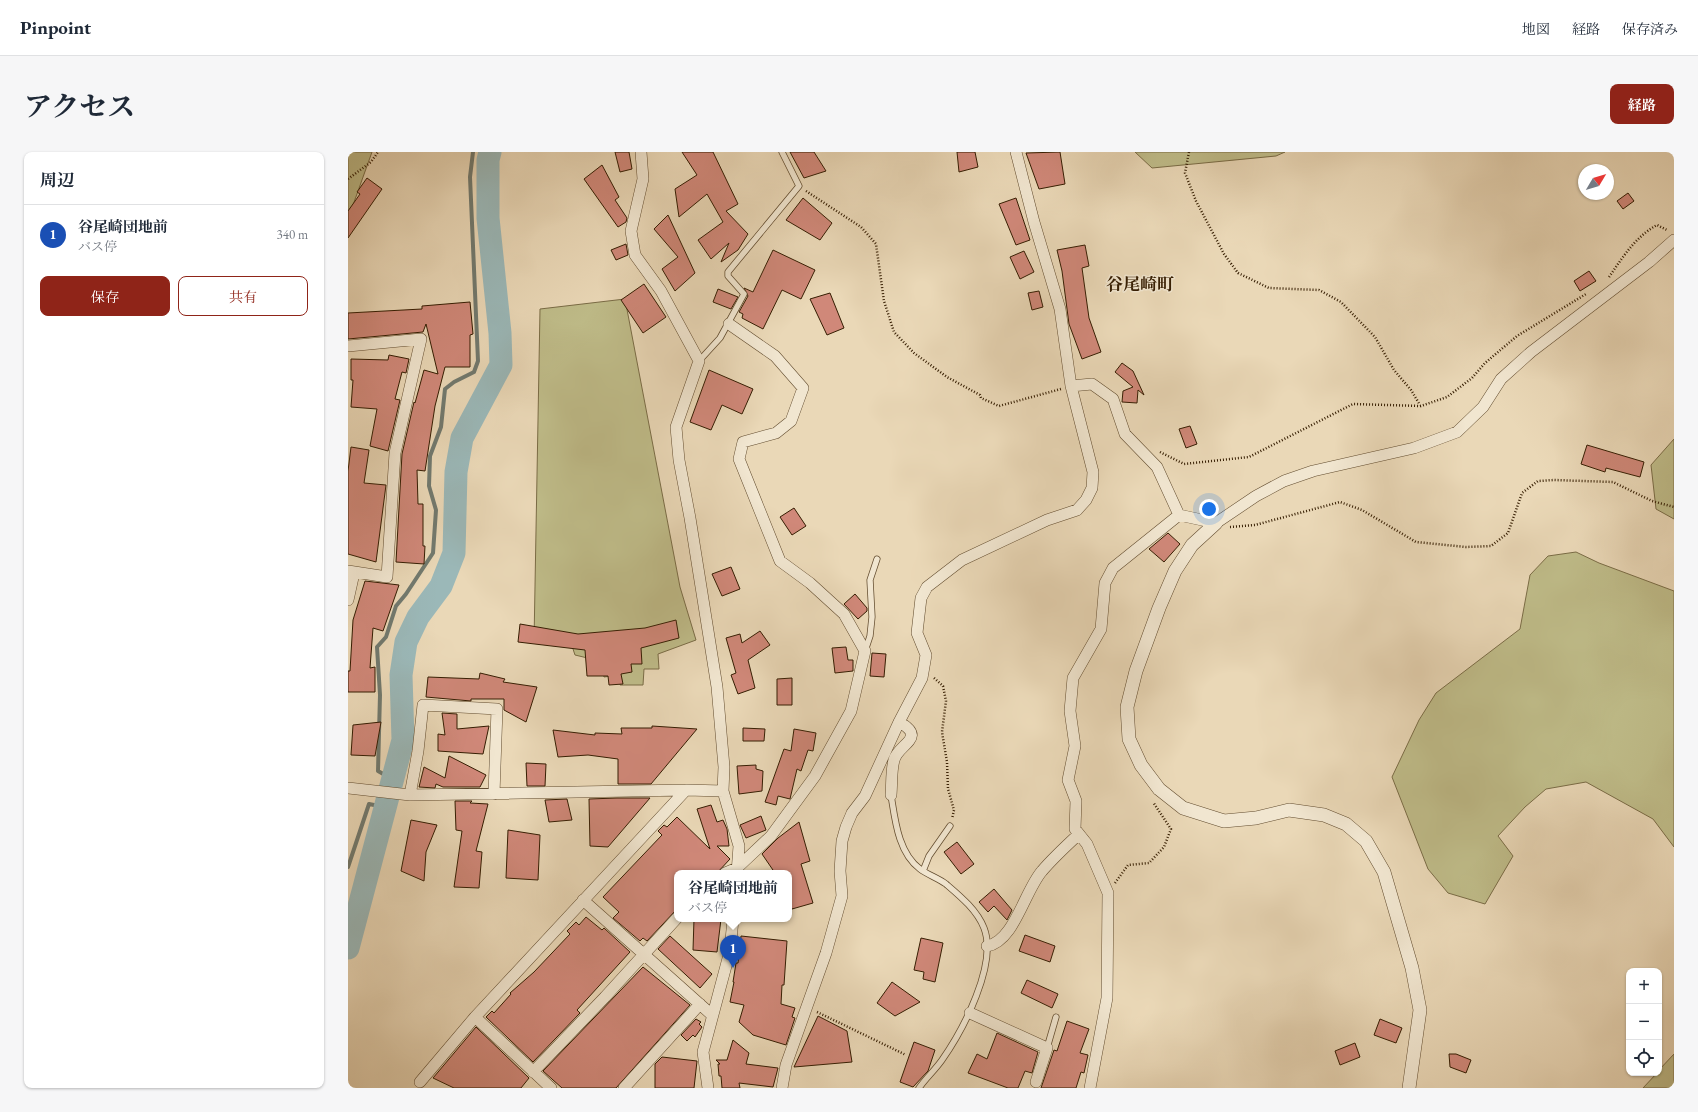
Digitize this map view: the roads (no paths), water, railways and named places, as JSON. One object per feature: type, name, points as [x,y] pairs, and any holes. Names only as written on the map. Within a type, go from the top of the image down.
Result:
[{"type":"street","points":[[641,152],[643,180],[631,231],[635,254],[661,292],[699,361],[676,427],[679,460],[690,518],[716,687],[724,767],[723,791],[739,846],[737,870]]},
{"type":"street","points":[[782,1088],[786,1065],[826,953],[842,896],[840,871],[842,841],[852,813],[865,796],[899,722],[913,698],[924,671],[926,655],[916,632],[921,598],[927,587],[962,560],[1046,520],[1077,510],[1086,500],[1092,488],[1093,472],[1071,386],[1060,309],[1034,222],[1016,152]]},
{"type":"street","points":[[1409,1088],[1420,1010],[1412,968],[1384,872],[1366,841],[1346,824],[1324,815],[1289,810],[1256,818],[1224,821],[1183,808],[1159,789],[1141,765],[1129,739],[1127,707],[1139,664],[1159,608],[1176,571],[1192,545],[1216,524],[1256,496],[1284,481],[1313,470],[1414,448],[1457,432],[1483,407],[1501,379],[1531,352],[1649,262],[1672,236]]},
{"type":"street","points":[[729,324],[775,356],[803,388],[791,421],[776,434],[743,442],[739,459],[780,562],[810,583],[844,614],[865,651],[851,711],[815,776],[771,836],[737,870]]},
{"type":"street","points":[[348,346],[421,339],[395,453],[387,577],[351,572],[348,600]]},
{"type":"street","points":[[1071,386],[1092,384],[1114,399],[1125,434],[1157,467],[1179,515]]},
{"type":"street","points":[[1179,515],[1216,524]]},
{"type":"street","points":[[1090,1088],[1107,998],[1108,894],[1087,844],[1075,829],[1076,801],[1068,780],[1075,746],[1070,711],[1073,678],[1102,629],[1105,583],[1113,568],[1179,515]]},
{"type":"street","points":[[409,794],[418,751],[423,704],[496,709],[494,794]]},
{"type":"street","points":[[891,795],[894,758],[911,740],[911,734],[907,727],[899,722]]},
{"type":"street","points":[[348,788],[409,794],[494,794],[686,790],[723,791]]},
{"type":"street","points":[[420,1082],[475,1017],[686,790]]},
{"type":"street","points":[[987,946],[993,945],[1005,936],[1041,872],[1078,834]]},
{"type":"street","points":[[583,900],[712,1015]]},
{"type":"street","points":[[533,1072],[674,921]]},
{"type":"street","points":[[708,1088],[703,1052],[730,951],[733,922]]},
{"type":"street","points":[[624,1088],[700,1004]]},
{"type":"street","points":[[970,1013],[1047,1048],[1036,1082]]},
{"type":"street","points":[[475,1017],[551,1088]]},
{"type":"lane","points":[[699,361],[720,338],[744,294],[728,276],[728,272],[799,186],[782,152]]},
{"type":"lane","points":[[865,651],[870,636],[872,617],[870,580],[877,559]]},
{"type":"lane","points":[[891,795],[895,823],[900,840],[913,863],[923,871],[943,881],[962,898],[975,913],[984,928],[987,946],[984,966],[970,1013],[943,1059],[919,1088]]},
{"type":"lane","points":[[923,871],[929,856],[950,826]]},
{"type":"lane","points":[[1047,1048],[1056,1017]]},
{"type":"waterway","points":[[392,779],[378,771],[380,695],[377,647],[386,637],[396,606],[406,594],[433,553],[436,510],[429,486],[430,456],[441,427],[445,389],[454,382],[474,372],[478,361],[470,177],[473,152]]},
{"type":"waterway","points":[[348,948],[403,740],[401,675],[406,642],[418,617],[441,586],[454,553],[456,472],[462,438],[501,365],[500,333],[488,218],[488,160],[490,152]]},
{"type":"waterway","points":[[348,867],[369,804],[384,807]]},
{"type":"place","name":"谷尾崎団地前","points":[[733,968]]},
{"type":"district","name":"谷尾崎町","points":[[1140,284]]}]
